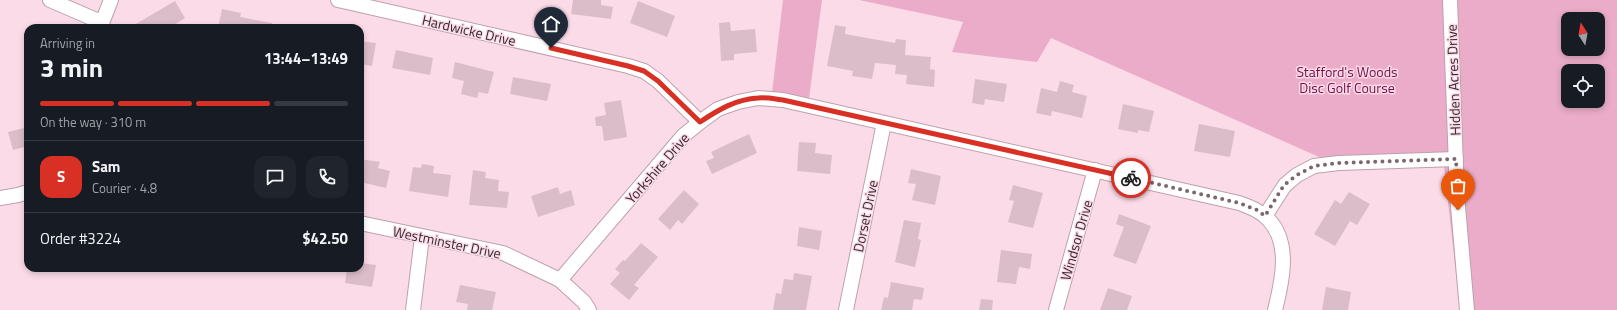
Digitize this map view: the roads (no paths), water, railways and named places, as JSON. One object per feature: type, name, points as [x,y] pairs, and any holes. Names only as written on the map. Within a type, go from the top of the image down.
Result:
[{"type":"street","points":[[50,0],[98,24]]},
{"type":"street","points":[[100,24],[112,0]]},
{"type":"street","name":"Hardwicke Drive","points":[[338,0],[620,64],[644,71],[658,81],[700,122]]},
{"type":"street","name":"Hidden Acres Drive","points":[[1450,0],[1457,195],[1467,310]]},
{"type":"street","name":"Yorkshire Drive","points":[[560,280],[683,136],[718,109],[738,102],[758,98],[783,100],[1095,170],[1239,203],[1257,210],[1269,220],[1278,235],[1283,259],[1282,281],[1275,310]]},
{"type":"street","name":"Dorset Drive","points":[[846,310],[884,123]]},
{"type":"street","points":[[1265,216],[1284,185],[1297,175],[1314,166],[1339,163],[1456,159]]},
{"type":"street","name":"Windsor Drive","points":[[1056,310],[1095,170]]},
{"type":"street","points":[[0,198],[24,193]]},
{"type":"street","name":"Westminster Drive","points":[[364,224],[503,254],[560,280],[584,302],[589,310]]},
{"type":"street","points":[[413,310],[422,237]]},
{"type":"park label","name":"Stafford's Woods Disc Golf Course","points":[[1347,80]]}]
